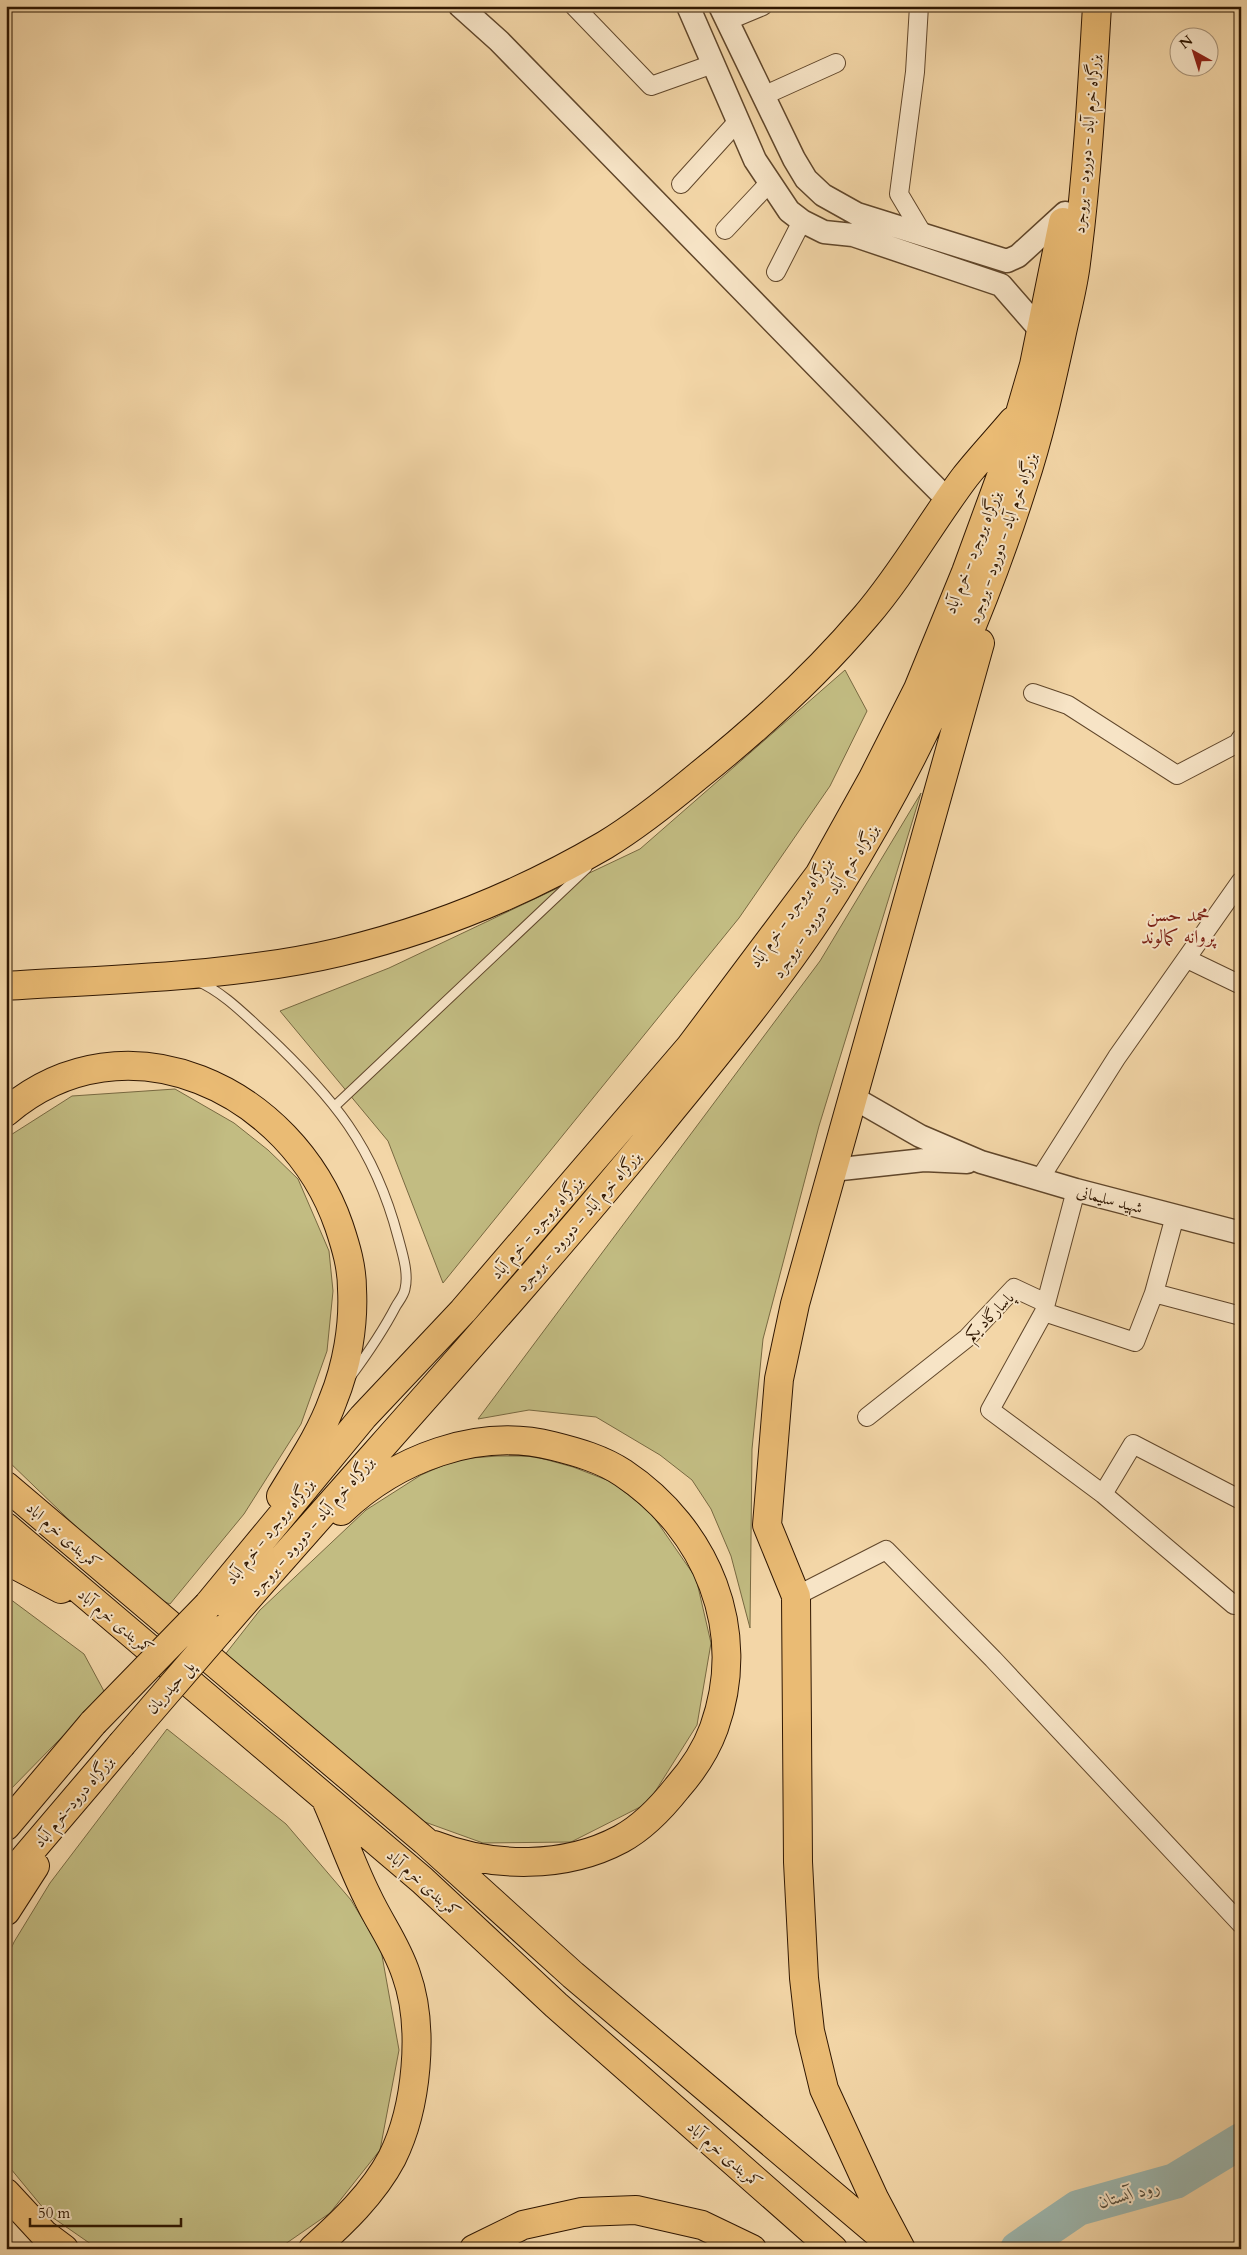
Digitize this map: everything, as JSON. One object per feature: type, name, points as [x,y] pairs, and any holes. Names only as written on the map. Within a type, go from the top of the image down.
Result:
[{"type":"highway","name":"بزرگراه بروجرد - خرم آباد","points":[[208,1605],[363,1417],[463,1311],[677,1062],[768,945],[819,875],[873,778],[918,689],[969,564],[1004,468],[1042,332],[1065,213],[1078,117],[1081,6]]},
{"type":"highway","name":"بزرگراه خرم آباد - دورود - بروجرد","points":[[228,1621],[592,1207],[706,1068],[783,969],[835,892],[894,793],[936,709],[986,592],[1024,483],[1051,382],[1075,268],[1089,147],[1097,6]]},
{"type":"highway","points":[[6,986],[248,968],[339,952],[441,922],[524,887],[606,844],[667,802],[727,753],[795,691],[867,615],[965,477],[1020,412]]},
{"type":"highway","points":[[901,2249],[874,2198],[824,2089],[810,2031],[802,1940],[798,1862],[796,1596],[767,1525],[772,1452],[779,1378],[795,1304],[1024,483]]},
{"type":"highway","points":[[6,1112],[44,1085],[102,1067],[149,1066],[191,1075],[240,1100],[278,1129],[306,1161],[331,1202],[348,1252],[352,1289],[351,1324],[346,1358],[333,1400],[288,1483],[230,1580]]},
{"type":"highway","points":[[228,1621],[348,1504],[383,1478],[417,1460],[456,1446],[502,1439],[538,1442],[584,1454],[622,1472],[662,1503],[683,1529],[708,1570],[720,1605],[726,1646],[725,1684],[714,1729],[691,1771],[659,1809],[622,1838],[581,1855],[532,1863],[484,1860],[425,1841]]},
{"type":"highway","points":[[6,1477],[16,1493],[122,1585]]},
{"type":"highway","name":"کمربندی خرم اباد","points":[[6,1486],[122,1585]]},
{"type":"highway","name":"کمربندی خرم آباد","points":[[6,1527],[422,1880],[564,2012],[833,2249]]},
{"type":"highway","points":[[6,1560],[104,1611]]},
{"type":"highway","name":"کمربندی خرم آباد","points":[[122,1585],[425,1841],[573,1975],[897,2249]]},
{"type":"highway","name":"پل حیدریان","points":[[65,1757],[93,1723],[208,1605]]},
{"type":"highway","name":"پل حیدریان","points":[[121,1745],[228,1621]]},
{"type":"highway","name":"بزرگراه درود-خرم آباد","points":[[6,1880],[121,1745]]},
{"type":"highway","points":[[6,1817],[65,1757]]},
{"type":"highway","points":[[6,1826],[65,1757]]},
{"type":"highway","points":[[6,1911],[96,1774]]},
{"type":"highway","points":[[312,2249],[341,2224],[368,2193],[392,2158],[406,2122],[413,2084],[416,2042],[415,2011],[407,1976],[393,1941],[367,1898],[325,1796]]},
{"type":"highway","points":[[6,2193],[44,2234],[64,2249]]},
{"type":"highway","points":[[474,2249],[522,2225],[582,2212],[636,2210],[702,2225],[752,2249]]},
{"type":"street","points":[[460,6],[512,55],[849,401],[949,500]]},
{"type":"street","points":[[574,6],[651,86],[709,54],[726,20],[763,6]]},
{"type":"street","points":[[688,6],[756,160],[789,210],[802,221],[824,232],[853,235],[1001,285],[1042,332]]},
{"type":"street","points":[[919,6],[915,72],[899,194],[924,236]]},
{"type":"street","points":[[726,20],[806,179],[823,195],[857,214],[1007,261],[1018,256],[1065,213]]},
{"type":"street","points":[[763,96],[836,63]]},
{"type":"street","points":[[681,184],[738,121]]},
{"type":"street","points":[[725,230],[770,182]]},
{"type":"street","points":[[776,272],[802,221]]},
{"type":"street","points":[[1033,693],[1068,705],[1177,775],[1238,743],[1241,738]]},
{"type":"street","points":[[1039,1180],[1117,1057],[1241,882]]},
{"type":"street","points":[[1187,959],[1241,985]]},
{"type":"street","name":"شهید سلیمانی","points":[[852,1097],[920,1136],[981,1162],[1039,1180],[1241,1233]]},
{"type":"street","name":"شهید سلیمانی","points":[[832,1170],[924,1160],[981,1162]]},
{"type":"street","points":[[1076,1190],[1045,1307],[990,1410],[1103,1494],[1234,1605]]},
{"type":"street","points":[[1045,1307],[1135,1342],[1154,1293],[1175,1216]]},
{"type":"street","name":"پاسارگاد یکم","points":[[867,1417],[967,1338],[1014,1288],[1045,1307]]},
{"type":"street","points":[[1154,1293],[1241,1316]]},
{"type":"street","points":[[1103,1494],[1134,1444],[1241,1500]]},
{"type":"street","points":[[796,1596],[886,1550],[993,1659],[1241,1924]]},
{"type":"lane","points":[[335,1106],[628,829]]},
{"type":"lane","points":[[180,974],[207,986],[246,1016],[290,1057],[335,1106],[357,1136],[376,1172],[392,1212],[404,1260],[405,1289],[381,1335],[333,1400]]},
{"type":"shaded area","points":[[845,670],[867,711],[830,786],[739,918],[443,1283],[388,1141],[280,1011],[389,968],[640,849]]},
{"type":"shaded area","points":[[921,793],[819,1126],[763,1339],[752,1449],[750,1628],[731,1556],[711,1509],[692,1480],[660,1455],[596,1417],[529,1410],[478,1419],[820,961]]},
{"type":"shaded area","points":[[175,1089],[234,1123],[268,1150],[298,1179],[329,1251],[333,1291],[327,1351],[301,1424],[244,1514],[170,1604],[158,1599],[91,1541],[6,1459],[6,1138],[72,1096]]},
{"type":"shaded area","points":[[533,1456],[573,1467],[612,1482],[651,1513],[696,1578],[711,1643],[697,1725],[648,1803],[571,1842],[483,1843],[411,1817],[220,1661],[260,1610],[366,1510],[421,1475],[458,1459]]},
{"type":"shaded area","points":[[6,1596],[84,1654],[105,1693],[6,1794]]},
{"type":"shaded area","points":[[167,1729],[286,1824],[351,1900],[381,1950],[399,2050],[380,2150],[330,2213],[278,2249],[98,2249],[49,2215],[6,2163],[6,1960],[14,1942],[50,1883]]},
{"type":"waterway","name":"رود آبستان","points":[[1018,2249],[1078,2208],[1175,2181],[1241,2141]]},
{"type":"district","name":"محمد حسن پروانه کمالوند","points":[[1178,925]]}]
